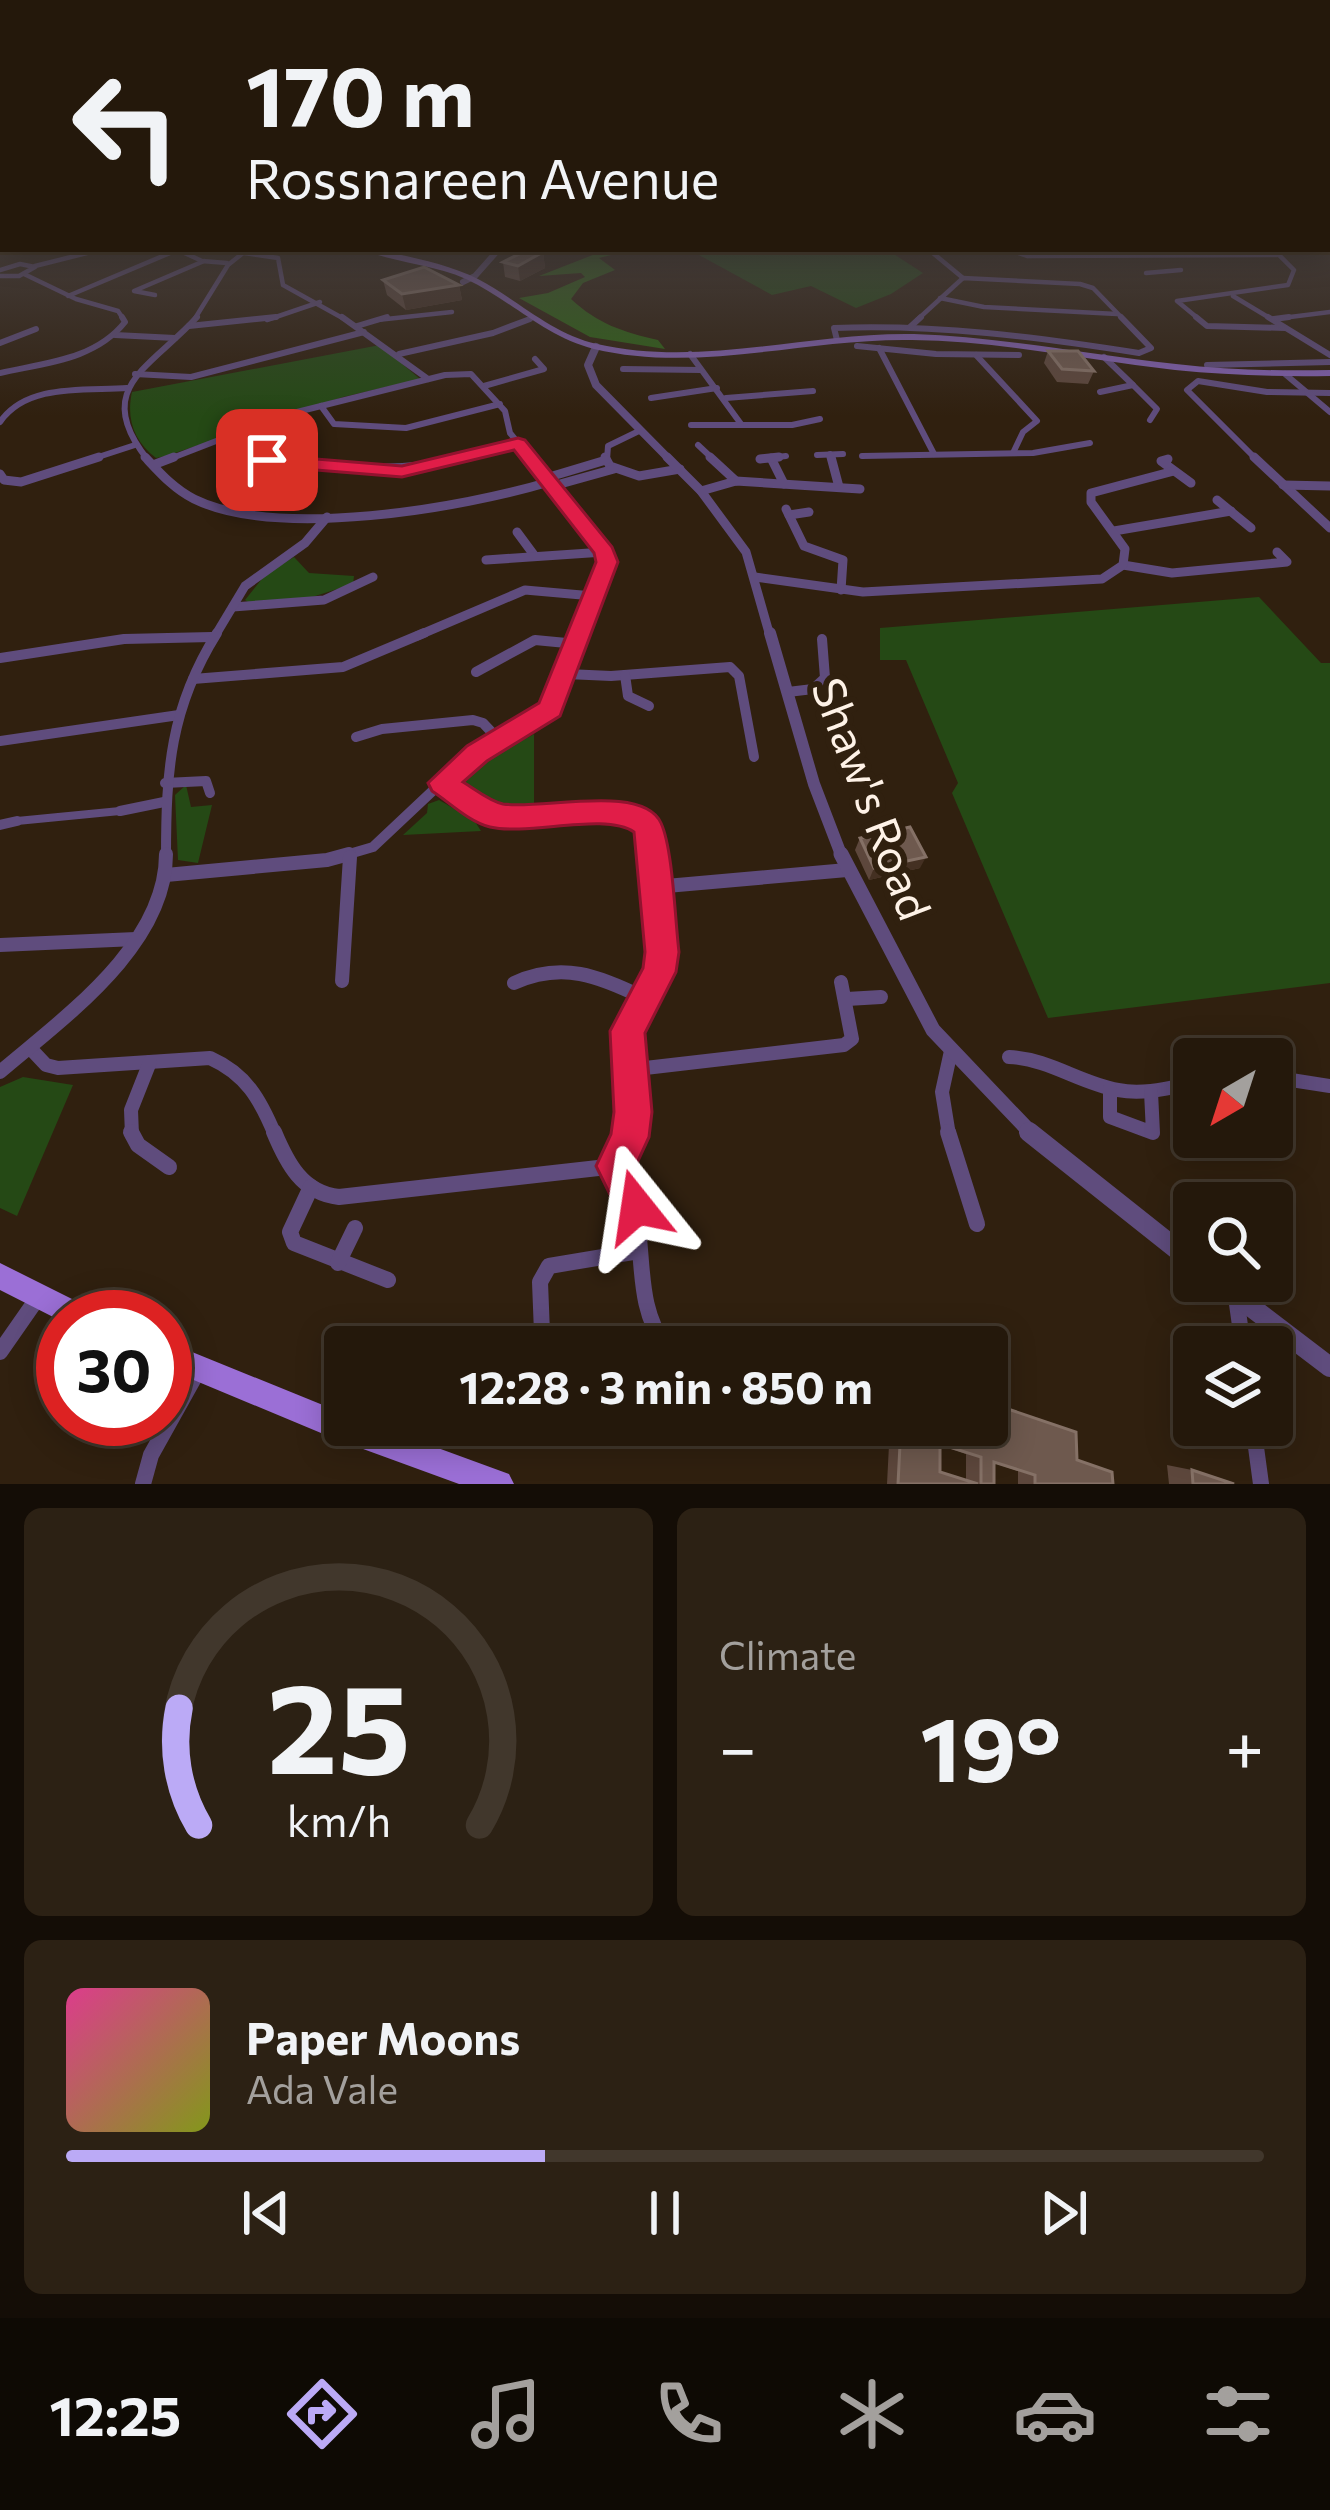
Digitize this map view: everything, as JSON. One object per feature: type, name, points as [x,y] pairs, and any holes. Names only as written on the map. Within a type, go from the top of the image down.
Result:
[{"type":"main road","points":[[459,277],[467,280]]},
{"type":"main road","points":[[461,277],[574,341],[590,359],[616,350],[690,354],[837,340],[933,339],[1053,345],[1104,357],[1286,374],[1330,373]]},
{"type":"main road","points":[[0,1276],[36,1295]]},
{"type":"main road","points":[[192,1365],[334,1424],[499,1484]]},
{"type":"street","points":[[2,370],[79,352],[115,335],[125,322],[122,314],[31,277]]},
{"type":"street","points":[[68,296],[111,277]]},
{"type":"street","points":[[155,295],[134,291],[166,277]]},
{"type":"street","points":[[218,277],[189,326],[134,374],[127,388],[124,421],[135,445],[174,487],[208,506],[244,513],[326,517],[442,512],[610,464],[639,476],[680,469]]},
{"type":"street","points":[[281,277],[282,284],[320,302],[428,379]]},
{"type":"street","points":[[467,280],[471,277]]},
{"type":"street","points":[[1285,328],[1208,326],[1177,301],[1291,283],[1292,277]]},
{"type":"street","points":[[837,340],[832,333],[839,327],[910,327],[1125,352],[1151,350],[1087,285],[963,278],[910,327]]},
{"type":"street","points":[[1230,294],[1330,358]]},
{"type":"street","points":[[940,298],[984,307],[1117,314]]},
{"type":"street","points":[[189,326],[262,322],[320,302]]},
{"type":"street","points":[[134,374],[191,377],[397,316],[452,312]]},
{"type":"street","points":[[1271,320],[1330,312]]},
{"type":"street","points":[[399,354],[493,333],[530,319]]},
{"type":"street","points":[[0,343],[36,329]]},
{"type":"street","points":[[115,335],[175,338]]},
{"type":"street","points":[[933,339],[936,354]]},
{"type":"street","name":"Shaw's Road","points":[[574,341],[641,430],[736,534],[755,577],[814,784],[847,870],[906,986],[951,1051],[1024,1128],[1173,1246]]},
{"type":"street","points":[[857,346],[936,354],[1019,355]]},
{"type":"street","points":[[879,348],[934,454]]},
{"type":"street","points":[[690,354],[727,398],[741,424]]},
{"type":"street","points":[[976,355],[1037,421],[1023,432],[1013,453]]},
{"type":"street","points":[[1104,357],[1157,409],[1150,420]]},
{"type":"street","points":[[1207,365],[1306,366],[1330,358]]},
{"type":"street","points":[[484,386],[544,369],[535,359]]},
{"type":"street","points":[[623,369],[701,370]]},
{"type":"street","points":[[153,465],[321,406],[446,375],[471,374],[500,404],[518,444],[604,552],[607,562],[567,674],[543,717],[442,783],[388,834],[350,857],[166,875]]},
{"type":"street","points":[[1286,374],[1330,412]]},
{"type":"street","points":[[1330,393],[1204,382],[1188,388],[1195,402],[1330,528]]},
{"type":"street","points":[[1100,392],[1133,385]]},
{"type":"street","points":[[0,422],[7,410],[24,401],[127,388]]},
{"type":"street","points":[[651,398],[717,388]]},
{"type":"street","points":[[727,398],[814,391]]},
{"type":"street","points":[[321,406],[334,424],[394,428],[500,404]]},
{"type":"street","points":[[691,425],[820,419]]},
{"type":"street","points":[[610,464],[611,443],[641,430]]},
{"type":"street","points":[[231,434],[276,463],[387,471],[428,468],[518,444]]},
{"type":"street","points":[[862,455],[1044,452],[1090,443]]},
{"type":"street","points":[[0,474],[4,480],[21,482],[135,445]]},
{"type":"street","points":[[721,446],[701,448],[736,482]]},
{"type":"street","points":[[830,454],[838,487]]},
{"type":"street","points":[[817,455],[843,454]]},
{"type":"street","points":[[784,484],[765,458],[786,456]]},
{"type":"street","points":[[1168,459],[1161,461],[1191,483]]},
{"type":"street","points":[[755,577],[841,590],[1111,576],[1123,565],[1125,550],[1091,502],[1091,494],[1174,471]]},
{"type":"street","points":[[701,491],[736,482],[860,489]]},
{"type":"street","points":[[1283,485],[1330,486]]},
{"type":"street","points":[[1217,500],[1251,529]]},
{"type":"street","points":[[1114,531],[1231,511]]},
{"type":"street","points":[[808,512],[787,512],[803,546],[843,560],[841,590]]},
{"type":"street","points":[[0,1072],[104,984],[136,939],[166,875],[170,824],[164,802],[166,783],[179,715],[193,679],[212,637],[252,578],[305,543],[326,517]]},
{"type":"street","points":[[518,532],[534,555]]},
{"type":"street","points":[[486,560],[604,552]]},
{"type":"street","points":[[1123,565],[1172,574],[1287,562],[1277,552]]},
{"type":"street","points":[[233,607],[302,605],[352,591],[373,577]]},
{"type":"street","points":[[193,679],[343,667],[525,590],[593,596]]},
{"type":"street","points":[[0,658],[124,639],[212,637]]},
{"type":"street","points":[[788,692],[813,689],[824,678],[822,639]]},
{"type":"street","points":[[476,672],[525,643],[578,644]]},
{"type":"street","points":[[567,674],[625,675],[722,666],[736,670],[754,757]]},
{"type":"street","points":[[625,675],[628,696],[649,706]]},
{"type":"street","points":[[0,741],[179,715]]},
{"type":"street","points":[[356,736],[473,720],[483,723],[500,741]]},
{"type":"street","points":[[166,783],[198,778],[206,781],[210,793]]},
{"type":"street","points":[[442,783],[491,815],[533,818],[616,812],[638,817],[648,827],[662,952],[659,972],[628,1031],[633,1112],[630,1137],[616,1166]]},
{"type":"street","points":[[0,826],[164,802]]},
{"type":"street","points":[[342,981],[338,954],[352,872],[350,857]]},
{"type":"street","points":[[655,886],[847,870]]},
{"type":"street","points":[[0,945],[136,939]]},
{"type":"street","points":[[514,983],[534,972],[579,969],[644,998]]},
{"type":"street","points":[[628,1070],[844,1045],[852,1039],[841,982]]},
{"type":"street","points":[[847,999],[881,997]]},
{"type":"street","points":[[30,1048],[46,1065],[58,1068],[210,1058],[231,1063],[245,1074],[293,1168],[326,1196],[362,1196],[616,1166]]},
{"type":"street","points":[[951,1051],[942,1078],[942,1100],[977,1223]]},
{"type":"street","points":[[1009,1057],[1044,1058],[1110,1089],[1151,1092],[1173,1087]]},
{"type":"street","points":[[150,1062],[128,1120],[129,1136],[144,1154],[169,1167]]},
{"type":"street","points":[[1293,1080],[1330,1086]]},
{"type":"street","points":[[1110,1089],[1110,1117],[1153,1132],[1151,1092]]},
{"type":"street","points":[[616,1166],[632,1189],[637,1207],[639,1252],[653,1326]]},
{"type":"street","points":[[311,1187],[290,1232],[294,1243],[388,1280]]},
{"type":"street","points":[[338,1263],[355,1228]]},
{"type":"street","points":[[542,1326],[540,1282],[549,1266],[639,1252]]},
{"type":"street","points":[[0,1352],[36,1299]]},
{"type":"street","points":[[1245,1302],[1330,1366]]},
{"type":"street","points":[[142,1484],[151,1454],[200,1368]]},
{"type":"street","points":[[1256,1446],[1262,1484]]},
{"type":"green space","points":[[584,277],[597,277],[583,283],[571,299],[601,321],[658,340],[665,349],[590,337],[519,298],[548,293]]},
{"type":"green space","points":[[740,277],[917,277],[856,308],[811,286],[772,295]]},
{"type":"green space","points":[[380,345],[420,379],[343,397],[156,458],[134,429],[132,392]]},
{"type":"green space","points":[[294,557],[309,573],[354,576],[353,584],[306,599],[251,604],[245,600],[265,575]]},
{"type":"green space","points":[[1259,597],[1321,663],[1330,663],[1330,983],[1048,1018],[952,793],[958,783],[906,660],[880,660],[880,628]]},
{"type":"green space","points":[[534,734],[534,808],[492,809],[457,789],[455,779]]},
{"type":"green space","points":[[186,785],[191,807],[212,805],[198,863],[178,860],[175,795]]},
{"type":"green space","points":[[439,800],[474,820],[481,831],[403,835],[427,813],[428,804]]},
{"type":"green space","points":[[23,1077],[73,1085],[17,1216],[0,1208],[0,1087]]},
{"type":"building","points":[[444,277],[459,285],[402,294],[383,280]]},
{"type":"building","points":[[1048,351],[1078,351],[1094,371],[1062,369]]},
{"type":"building","points":[[910,827],[926,857],[874,868],[860,838]]},
{"type":"building","points":[[1008,1409],[1076,1432],[1077,1460],[1112,1472],[1113,1484],[1035,1484],[1035,1475],[994,1462],[994,1484],[981,1484],[981,1457],[946,1446],[1008,1446]]},
{"type":"building","points":[[900,1446],[940,1446],[940,1472],[978,1484],[898,1484]]},
{"type":"building","points":[[1192,1470],[1234,1484],[1193,1484]]},
{"type":"route","points":[[267,460],[402,472],[518,444],[604,552],[607,562],[550,709],[477,753],[442,783],[491,815],[533,818],[616,812],[638,817],[648,827],[662,952],[659,972],[628,1031],[633,1112],[630,1137],[616,1166],[632,1189],[637,1207]]}]
